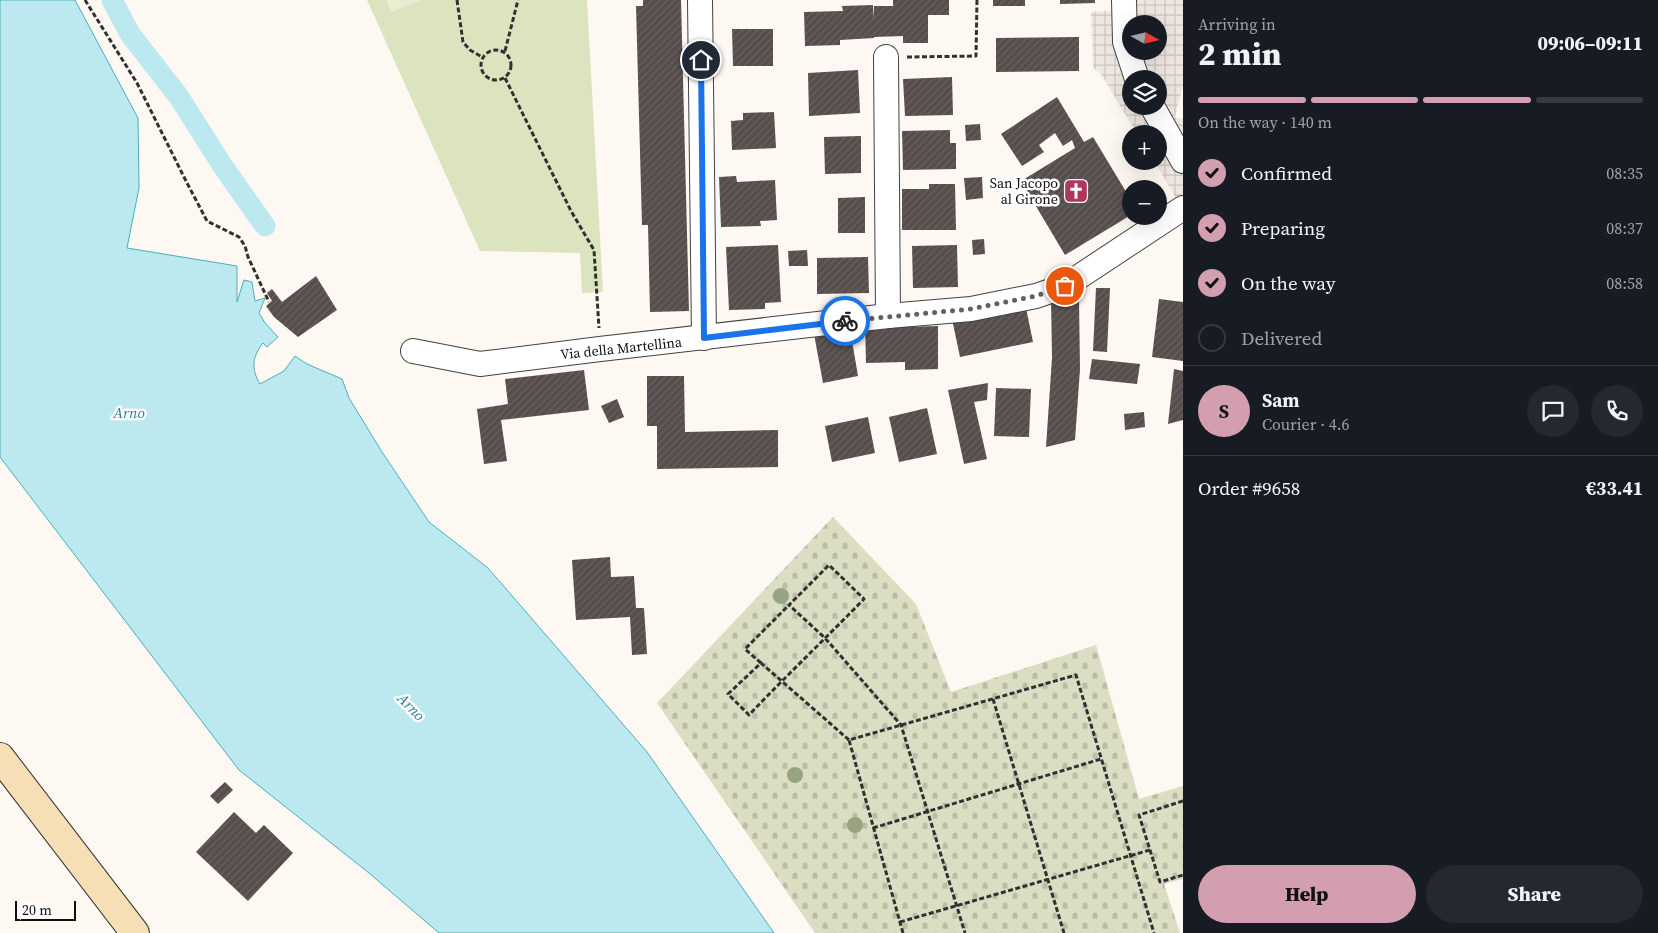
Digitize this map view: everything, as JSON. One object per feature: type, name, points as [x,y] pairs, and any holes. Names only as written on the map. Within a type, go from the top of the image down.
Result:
[{"type":"main road","points":[[0,757],[135,933]]},
{"type":"street","points":[[700,0],[704,338]]},
{"type":"street","points":[[1124,0],[1125,42],[1134,70]]},
{"type":"street","points":[[886,57],[888,316]]},
{"type":"street","points":[[1159,115],[1175,136],[1183,161]]},
{"type":"street","name":"Via della Martellina","points":[[413,351],[480,364],[888,316],[971,309],[1052,292],[1065,286],[1183,209]]},
{"type":"path","points":[[85,0],[137,83],[208,221],[239,237],[245,246],[248,257],[269,302]]},
{"type":"path","points":[[457,0],[463,42],[470,50],[482,57]]},
{"type":"path","points":[[504,51],[518,0]]},
{"type":"path","points":[[886,57],[976,56],[976,0]]},
{"type":"path","points":[[495,48],[504,51],[510,57],[511,70],[505,78],[494,80],[486,77],[480,68],[482,57],[495,48]]},
{"type":"path","points":[[505,78],[572,211],[594,250],[600,349]]},
{"type":"path","points":[[761,664],[728,694],[749,715],[781,682],[864,599],[829,565],[745,649],[781,682],[849,740],[903,933]]},
{"type":"path","points":[[789,605],[825,638],[901,725],[965,933]]},
{"type":"path","points":[[849,740],[1076,675],[1154,933]]},
{"type":"path","points":[[993,699],[1064,933]]},
{"type":"path","points":[[873,828],[1101,759]]},
{"type":"path","points":[[1183,801],[1139,815],[1160,882],[1183,875]]},
{"type":"path","points":[[900,922],[1150,850]]},
{"type":"green space","points":[[367,0],[587,0],[603,292],[582,293],[580,253],[480,251]]},
{"type":"green space","points":[[386,0],[421,0],[391,12]]},
{"type":"green space","points":[[833,517],[916,604],[951,692],[1096,645],[1139,799],[1183,786],[1183,879],[1164,884],[1180,933],[815,933],[657,703]]},
{"type":"shaded area","points":[[1124,0],[1183,0],[1183,85],[1175,117],[1183,119],[1183,210],[1167,180],[1159,170],[1167,170],[1167,125],[1132,125],[1126,115],[1167,115],[1167,70],[1122,70],[1122,109],[1101,74],[1093,68],[1091,12],[1124,10]]},
{"type":"water","name":"Arno","points":[[0,0],[75,0],[138,118],[139,188],[127,248],[237,266],[237,302],[244,280],[252,282],[255,301],[265,298],[259,313],[265,323],[278,337],[267,347],[263,343],[255,358],[254,368],[260,384],[284,371],[295,356],[307,364],[342,379],[349,398],[382,452],[429,522],[488,568],[647,752],[774,933],[439,933],[369,873],[239,770],[0,457]]},
{"type":"building","points":[[643,0],[681,0],[689,311],[650,312],[648,225],[642,225],[636,6],[643,6]]},
{"type":"building","points":[[893,0],[949,0],[949,15],[928,15],[928,43],[903,43],[903,36],[840,40],[840,45],[805,46],[804,12],[843,11],[842,6],[873,5],[874,20],[874,6],[893,6]]},
{"type":"building","points":[[993,0],[1025,0],[1025,6],[993,6]]},
{"type":"building","points":[[1060,0],[1095,0],[1095,3],[1060,4]]},
{"type":"building","points":[[732,29],[773,29],[773,66],[733,66]]},
{"type":"building","points":[[1079,37],[1079,71],[996,72],[996,38]]},
{"type":"building","points":[[858,70],[860,113],[809,116],[808,73]]},
{"type":"building","points":[[952,77],[953,115],[905,116],[903,79]]},
{"type":"building","name":"San Jacopo al Girone","points":[[1057,97],[1084,142],[1093,137],[1122,185],[1122,220],[1065,255],[1021,181],[1075,148],[1072,140],[1063,146],[1055,133],[1039,145],[1044,152],[1022,166],[1001,134]]},
{"type":"building","points":[[774,112],[776,148],[732,150],[731,121],[743,120],[743,113]]},
{"type":"building","points":[[980,124],[981,140],[966,141],[965,125]]},
{"type":"building","points":[[950,130],[950,143],[956,143],[956,169],[903,170],[902,131]]},
{"type":"building","points":[[861,136],[861,173],[825,174],[824,137]]},
{"type":"building","points":[[736,176],[737,182],[775,180],[777,220],[760,221],[761,226],[721,227],[719,177]]},
{"type":"building","points":[[982,177],[983,198],[966,200],[964,178]]},
{"type":"building","points":[[929,184],[955,184],[956,230],[902,230],[902,189],[929,189]]},
{"type":"building","points":[[865,197],[865,233],[838,233],[838,198]]},
{"type":"building","points":[[984,239],[985,254],[973,255],[972,240]]},
{"type":"building","points":[[778,245],[781,302],[765,303],[765,309],[729,310],[726,247]]},
{"type":"building","points":[[957,245],[958,287],[913,288],[912,246]]},
{"type":"building","points":[[807,250],[808,266],[789,266],[788,251]]},
{"type":"building","points":[[868,257],[869,293],[817,294],[817,258]]},
{"type":"building","points":[[316,276],[337,310],[298,337],[274,317],[266,306],[272,301],[267,293],[272,289],[282,302]]},
{"type":"building","points":[[1096,288],[1110,288],[1107,352],[1093,351]]},
{"type":"building","points":[[1051,298],[1079,299],[1080,369],[1075,440],[1046,447],[1052,358]]},
{"type":"building","points":[[1159,299],[1183,302],[1183,361],[1152,357]]},
{"type":"building","points":[[1025,303],[1033,342],[960,357],[952,319]]},
{"type":"building","points":[[865,322],[901,327],[938,326],[938,369],[905,370],[905,362],[866,363]]},
{"type":"building","points":[[833,331],[834,338],[851,335],[858,376],[823,383],[814,334]]},
{"type":"building","points":[[1092,359],[1140,364],[1137,384],[1089,379]]},
{"type":"building","points":[[1174,369],[1183,371],[1183,420],[1168,424]]},
{"type":"building","points":[[584,370],[589,410],[501,420],[507,461],[484,464],[477,409],[508,404],[505,379]]},
{"type":"building","points":[[647,376],[684,376],[685,432],[778,430],[778,467],[657,469],[657,426],[647,426]]},
{"type":"building","points":[[988,383],[987,400],[974,402],[987,459],[964,464],[948,390]]},
{"type":"building","points":[[996,388],[1031,389],[1029,437],[994,436]]},
{"type":"building","points":[[617,399],[624,417],[609,423],[601,406]]},
{"type":"building","points":[[927,408],[937,454],[899,462],[889,417]]},
{"type":"building","points":[[1144,412],[1145,427],[1125,430],[1124,414]]},
{"type":"building","points":[[868,417],[875,453],[832,462],[825,426]]},
{"type":"building","points":[[610,557],[611,577],[634,576],[636,608],[644,608],[647,654],[632,655],[630,617],[576,620],[572,560]]},
{"type":"building","points":[[225,782],[233,790],[218,804],[210,796]]},
{"type":"building","points":[[234,812],[256,833],[264,825],[293,853],[248,901],[196,852]]},
{"type":"waterway","points":[[112,0],[130,34],[179,97],[222,165],[265,226]]},
{"type":"way so far","points":[[845,321],[971,309],[1036,296],[1065,286]]},
{"type":"place","name":"San Jacopo al Girone","points":[[1076,191]]},
{"type":"route","points":[[701,60],[704,338],[845,321]]}]
